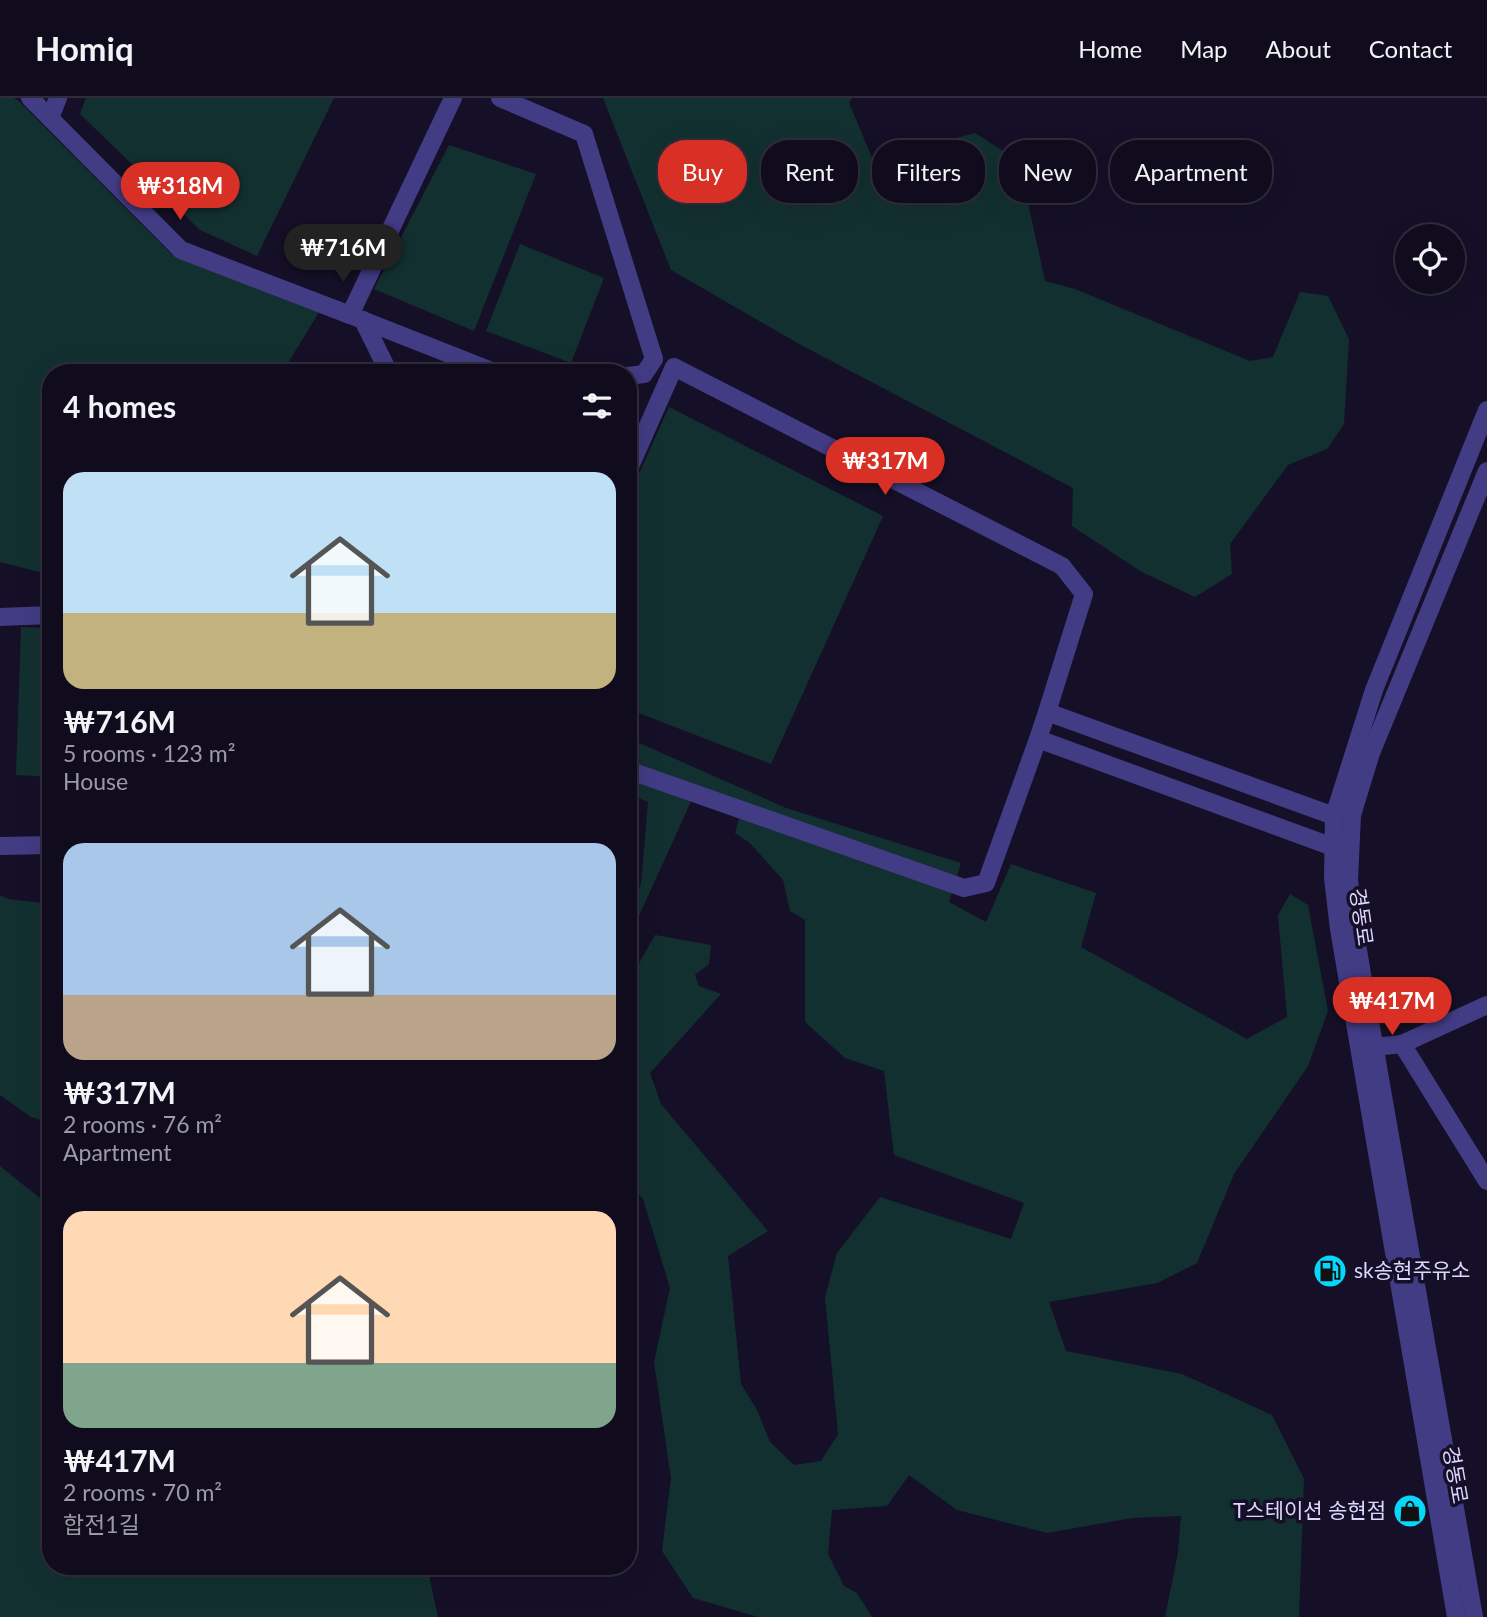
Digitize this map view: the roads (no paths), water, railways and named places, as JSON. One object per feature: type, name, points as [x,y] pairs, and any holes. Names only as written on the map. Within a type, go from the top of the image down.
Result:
[{"type":"street","points":[[30,98],[181,250],[474,364]]},
{"type":"street","points":[[50,118],[58,98]]},
{"type":"street","points":[[356,318],[453,98]]},
{"type":"street","points":[[500,98],[584,134],[654,359]]},
{"type":"street","points":[[356,318],[384,364]]},
{"type":"street","points":[[637,773],[964,888],[986,883],[1038,739],[1084,594],[1062,566],[654,359]]},
{"type":"street","points":[[637,374],[654,359]]},
{"type":"street","points":[[637,451],[674,367]]},
{"type":"street","name":"경동로","points":[[1456,1617],[1339,929],[1333,877],[1333,847],[1334,817],[1374,690],[1487,410]]},
{"type":"street","name":"경동로","points":[[1474,1617],[1374,1047],[1349,880],[1352,815],[1371,753],[1487,471]]},
{"type":"street","points":[[0,617],[42,615]]},
{"type":"street","points":[[1047,712],[1334,817]]},
{"type":"street","points":[[1038,739],[1333,847]]},
{"type":"street","points":[[0,846],[42,845]]},
{"type":"street","points":[[1374,1047],[1402,1044],[1487,1005]]},
{"type":"street","points":[[1402,1044],[1487,1181]]},
{"type":"place","name":"sk송현주유소","points":[[1330,1271]]},
{"type":"place","name":"T스테이션 송현점","points":[[1410,1511]]}]
